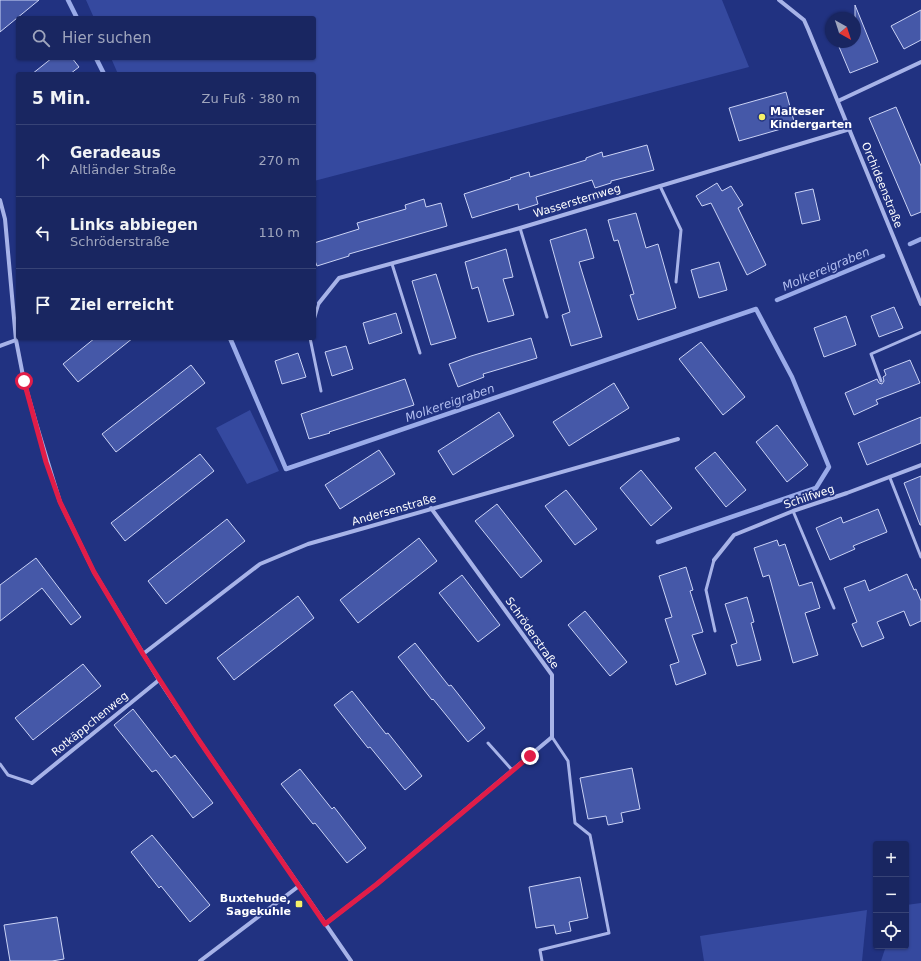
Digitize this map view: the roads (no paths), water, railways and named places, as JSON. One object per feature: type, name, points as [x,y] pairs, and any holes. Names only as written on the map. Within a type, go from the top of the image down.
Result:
[{"type":"street","name":"Orchideenstraße","points":[[779,0],[804,20],[921,304]]},
{"type":"street","points":[[838,101],[921,62]]},
{"type":"street","name":"Wassersternweg","points":[[319,303],[339,278],[520,228],[850,129]]},
{"type":"street","points":[[0,200],[5,219],[16,340],[24,381],[46,462],[60,502],[94,572],[159,680],[351,961]]},
{"type":"street","points":[[0,346],[16,340]]},
{"type":"street","name":"Andersenstraße","points":[[143,654],[260,564],[308,544],[678,439]]},
{"type":"street","name":"Schilfweg","points":[[714,560],[734,535],[793,511],[921,466]]},
{"type":"street","name":"Schröderstraße","points":[[431,508],[552,675],[552,737]]},
{"type":"street","name":"Rotkäppchenweg","points":[[32,783],[159,680]]},
{"type":"street","points":[[325,924],[377,884],[552,737]]},
{"type":"street","points":[[200,961],[300,886]]},
{"type":"lane","points":[[660,186],[681,230],[676,282]]},
{"type":"lane","points":[[520,228],[546,317]]},
{"type":"lane","points":[[392,264],[420,353]]},
{"type":"lane","points":[[316,313],[319,303]]},
{"type":"lane","points":[[880,381],[871,354],[921,332]]},
{"type":"lane","points":[[310,340],[321,392]]},
{"type":"lane","points":[[890,478],[921,557]]},
{"type":"lane","points":[[793,511],[834,608]]},
{"type":"lane","points":[[714,560],[706,590],[715,631]]},
{"type":"lane","points":[[542,961],[540,950],[609,933],[590,835],[575,823],[568,761],[552,737]]},
{"type":"lane","points":[[488,743],[513,771]]},
{"type":"lane","points":[[0,764],[8,775],[32,783]]},
{"type":"waterway","name":"Molkereigraben","points":[[68,0],[76,16]]},
{"type":"waterway","name":"Molkereigraben","points":[[97,60],[103,72]]},
{"type":"waterway","name":"Molkereigraben","points":[[910,244],[921,239]]},
{"type":"waterway","name":"Molkereigraben","points":[[777,300],[883,256]]},
{"type":"waterway","name":"Molkereigraben","points":[[231,340],[286,469],[756,309],[792,377],[829,467],[816,488],[658,542]]},
{"type":"place","name":"Malteser Kindergarten","points":[[762,117]]},
{"type":"place","name":"Buxtehude, Sagekuhle","points":[[299,904]]}]
